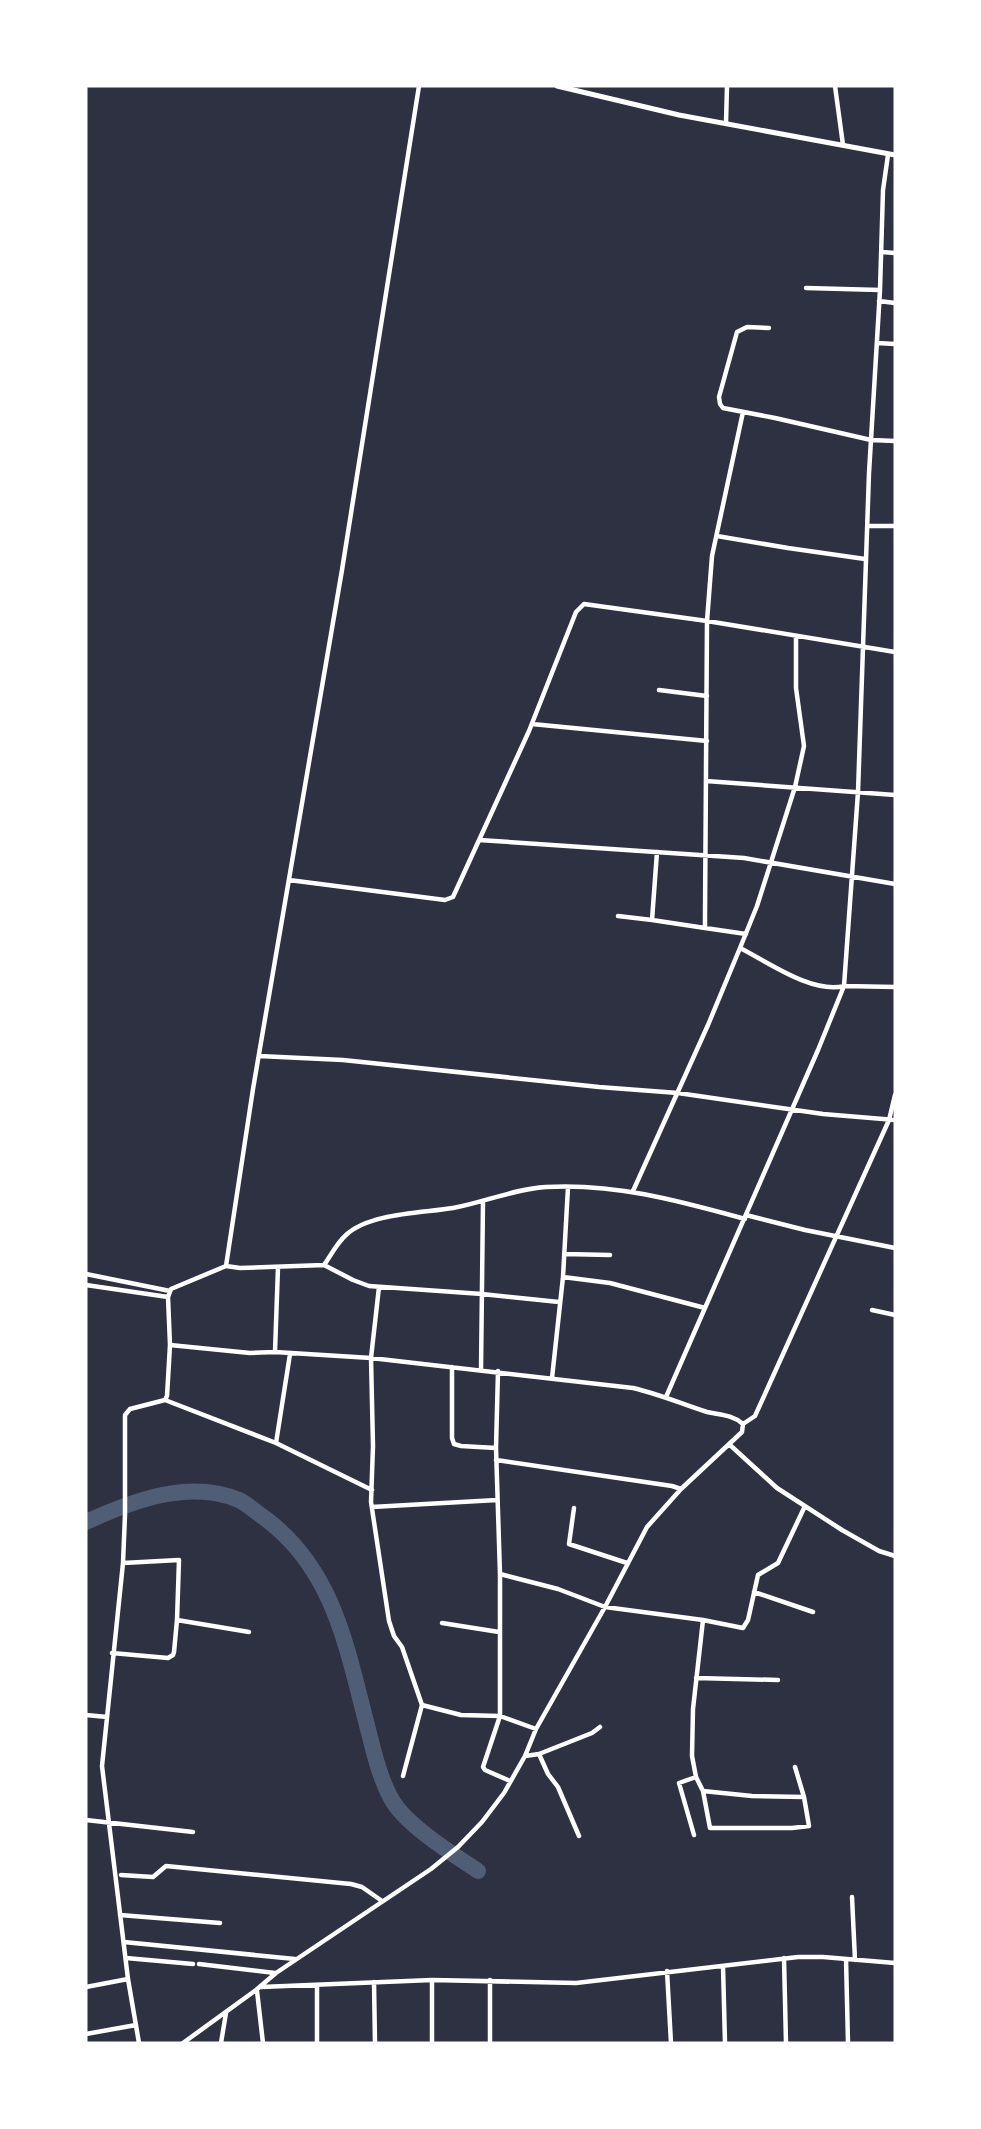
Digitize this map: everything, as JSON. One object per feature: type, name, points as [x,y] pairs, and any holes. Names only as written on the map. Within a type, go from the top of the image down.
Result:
[{"type":"street","points":[[226,1266],[342,570],[419,86]]},
{"type":"street","points":[[557,86],[679,115],[895,155]]},
{"type":"street","points":[[726,122],[727,86]]},
{"type":"street","points":[[835,86],[843,145]]},
{"type":"street","points":[[666,1397],[844,985],[858,792],[871,440],[883,190],[888,155]]},
{"type":"street","points":[[881,252],[895,253]]},
{"type":"street","points":[[806,288],[880,290]]},
{"type":"street","points":[[879,302],[895,303]]},
{"type":"street","points":[[769,328],[747,327],[737,332],[719,397],[723,408],[871,440],[895,441]]},
{"type":"street","points":[[877,343],[895,344]]},
{"type":"street","points":[[705,928],[707,621],[711,567],[743,412]]},
{"type":"street","points":[[867,526],[895,526]]},
{"type":"street","points":[[717,536],[866,559]]},
{"type":"street","points":[[289,880],[447,899],[454,894],[532,724],[581,605],[707,621],[895,652]]},
{"type":"street","points":[[633,1191],[746,934],[795,787],[804,746],[796,688],[796,636]]},
{"type":"street","points":[[659,690],[707,695]]},
{"type":"street","points":[[532,724],[707,741]]},
{"type":"street","points":[[706,781],[895,795]]},
{"type":"street","points":[[479,840],[744,859],[895,884]]},
{"type":"street","points":[[652,920],[657,852]]},
{"type":"street","points":[[618,916],[746,934]]},
{"type":"street","points":[[740,948],[795,978],[830,987],[895,987]]},
{"type":"street","points":[[259,1056],[343,1060],[678,1093],[792,1110],[892,1120]]},
{"type":"street","points":[[183,2043],[276,1973],[443,1860],[488,1814],[525,1756],[536,1729],[647,1527],[681,1489],[730,1445],[742,1432],[743,1424],[755,1416],[892,1120],[895,1095]]},
{"type":"street","points":[[324,1265],[347,1234],[366,1223],[483,1202],[520,1190],[548,1187],[633,1191],[895,1248]]},
{"type":"street","points":[[552,1378],[563,1277],[568,1188]]},
{"type":"street","points":[[481,1370],[483,1202]]},
{"type":"street","points":[[564,1254],[610,1255]]},
{"type":"street","points":[[165,1400],[170,1345],[169,1294],[174,1286],[226,1266],[240,1268],[324,1265],[361,1284],[379,1287],[559,1302]]},
{"type":"street","points":[[275,1352],[278,1267]]},
{"type":"street","points":[[86,1274],[169,1294]]},
{"type":"street","points":[[563,1277],[610,1283],[706,1308]]},
{"type":"street","points":[[86,1285],[169,1294]]},
{"type":"street","points":[[379,1287],[371,1359],[372,1507],[389,1621],[394,1636],[402,1647],[422,1705],[402,1776]]},
{"type":"street","points":[[872,1310],[895,1315]]},
{"type":"street","points":[[170,1345],[250,1353],[275,1352],[371,1359],[633,1388],[737,1419],[743,1424]]},
{"type":"street","points":[[276,1443],[290,1354]]},
{"type":"street","points":[[452,1367],[454,1444],[496,1448]]},
{"type":"street","points":[[498,1371],[496,1500],[500,1574],[500,1716],[483,1767],[510,1782]]},
{"type":"street","points":[[139,2043],[107,1822],[102,1766],[123,1563],[126,1413],[130,1409],[165,1400],[276,1443],[372,1490]]},
{"type":"street","points":[[730,1445],[777,1488],[868,1545],[895,1556]]},
{"type":"street","points":[[496,1460],[681,1489]]},
{"type":"street","points":[[372,1507],[496,1500]]},
{"type":"street","points":[[500,1574],[558,1590],[605,1607],[744,1627],[758,1575],[778,1563],[805,1506]]},
{"type":"street","points":[[574,1508],[569,1544],[627,1563]]},
{"type":"street","points":[[112,1653],[171,1656],[174,1652],[178,1559],[123,1563]]},
{"type":"street","points":[[754,1592],[813,1612]]},
{"type":"street","points":[[177,1620],[249,1632]]},
{"type":"street","points":[[703,1620],[696,1678],[692,1756],[710,1827],[807,1828],[809,1825],[804,1797],[795,1767]]},
{"type":"street","points":[[442,1623],[499,1632]]},
{"type":"street","points":[[696,1678],[778,1680]]},
{"type":"street","points":[[422,1705],[461,1715],[500,1716],[536,1729]]},
{"type":"street","points":[[86,1715],[107,1717]]},
{"type":"street","points":[[525,1756],[539,1754],[592,1733],[600,1727]]},
{"type":"street","points":[[539,1754],[548,1774],[557,1784],[579,1836]]},
{"type":"street","points":[[694,1835],[679,1783],[696,1777]]},
{"type":"street","points":[[703,1791],[804,1797]]},
{"type":"street","points":[[86,1820],[193,1832]]},
{"type":"street","points":[[121,1875],[153,1877],[166,1866],[351,1884],[362,1887],[382,1901]]},
{"type":"street","points":[[852,1898],[855,1960]]},
{"type":"street","points":[[120,1915],[220,1923]]},
{"type":"street","points":[[124,1942],[296,1959]]},
{"type":"street","points":[[258,1988],[432,1980],[576,1983],[785,1958],[823,1957],[895,1963]]},
{"type":"street","points":[[126,1958],[276,1973]]},
{"type":"street","points":[[785,1958],[786,2043]]},
{"type":"street","points":[[846,1959],[848,2043]]},
{"type":"street","points":[[723,1966],[725,2043]]},
{"type":"street","points":[[667,1971],[671,2043]]},
{"type":"street","points":[[86,1987],[128,1979]]},
{"type":"street","points":[[432,1980],[432,2043]]},
{"type":"street","points":[[490,1980],[490,2043]]},
{"type":"street","points":[[374,1982],[375,2043]]},
{"type":"street","points":[[317,1985],[317,2043]]},
{"type":"street","points":[[258,1988],[263,2043]]},
{"type":"street","points":[[221,2043],[226,2012]]},
{"type":"street","points":[[86,2034],[136,2025]]},
{"type":"waterway","points":[[86,1522],[141,1500],[181,1492],[220,1494],[239,1500],[266,1519],[289,1540],[323,1587],[345,1642],[378,1766],[392,1800],[408,1820],[478,1871]]}]
